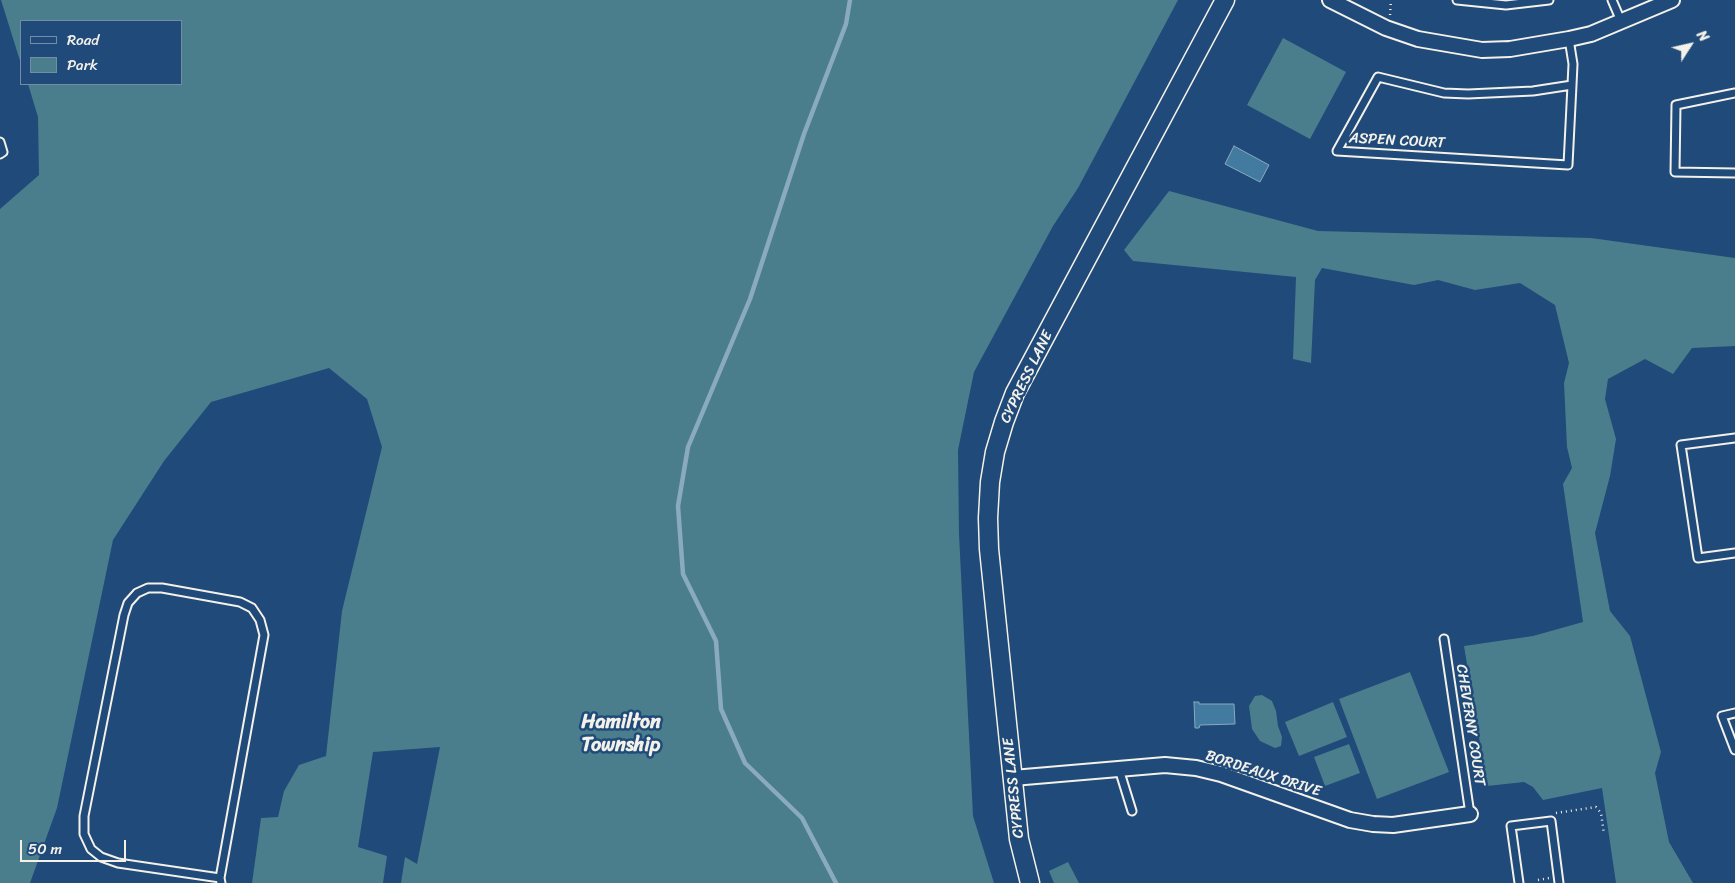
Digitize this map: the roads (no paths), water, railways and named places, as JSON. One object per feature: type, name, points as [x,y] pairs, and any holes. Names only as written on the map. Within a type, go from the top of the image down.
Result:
[{"type":"street","name":"CYPRESS LANE","points":[[1030,883],[1019,839],[988,533],[990,482],[995,452],[1015,393],[1225,0]]},
{"type":"street","points":[[1330,0],[1386,28],[1418,39],[1482,50],[1510,49],[1569,39],[1621,21],[1672,0]]},
{"type":"street","name":"BORDEAUX DRIVE","points":[[1013,778],[1165,764],[1222,774],[1350,820],[1374,824],[1393,825],[1470,814]]},
{"type":"lane","points":[[1457,0],[1506,5],[1549,0]]},
{"type":"lane","points":[[1612,0],[1621,21]]},
{"type":"lane","name":"ASPEN COURT","points":[[1569,39],[1572,85],[1568,164],[1337,151],[1378,77],[1444,93],[1468,94],[1533,91],[1572,85]]},
{"type":"lane","points":[[1735,93],[1676,105],[1675,172],[1735,173]]},
{"type":"lane","points":[[0,142],[3,152],[0,154]]},
{"type":"lane","points":[[1735,438],[1681,445],[1698,558],[1735,552]]},
{"type":"lane","points":[[148,588],[162,588],[240,602],[252,608],[260,620],[264,635],[220,881],[118,863],[101,857],[91,849],[84,834],[84,816],[124,615],[128,603],[137,593],[148,588]]},
{"type":"lane","name":"CHEVERNY COURT","points":[[1444,640],[1470,814]]},
{"type":"lane","points":[[1735,713],[1722,716],[1735,750]]},
{"type":"lane","points":[[1119,768],[1132,811]]},
{"type":"lane","points":[[1519,883],[1511,826],[1551,821],[1559,883]]},
{"type":"water","points":[[1234,146],[1269,165],[1260,182],[1225,164]]},
{"type":"water","points":[[1194,702],[1199,702],[1199,704],[1234,704],[1235,724],[1200,725],[1199,728],[1195,728]]},
{"type":"waterway","points":[[836,883],[802,818],[745,763],[721,709],[716,641],[683,574],[678,506],[688,447],[750,299],[804,134],[846,24],[850,0]]},
{"type":"district","name":"Hamilton Township","points":[[621,734]]}]
